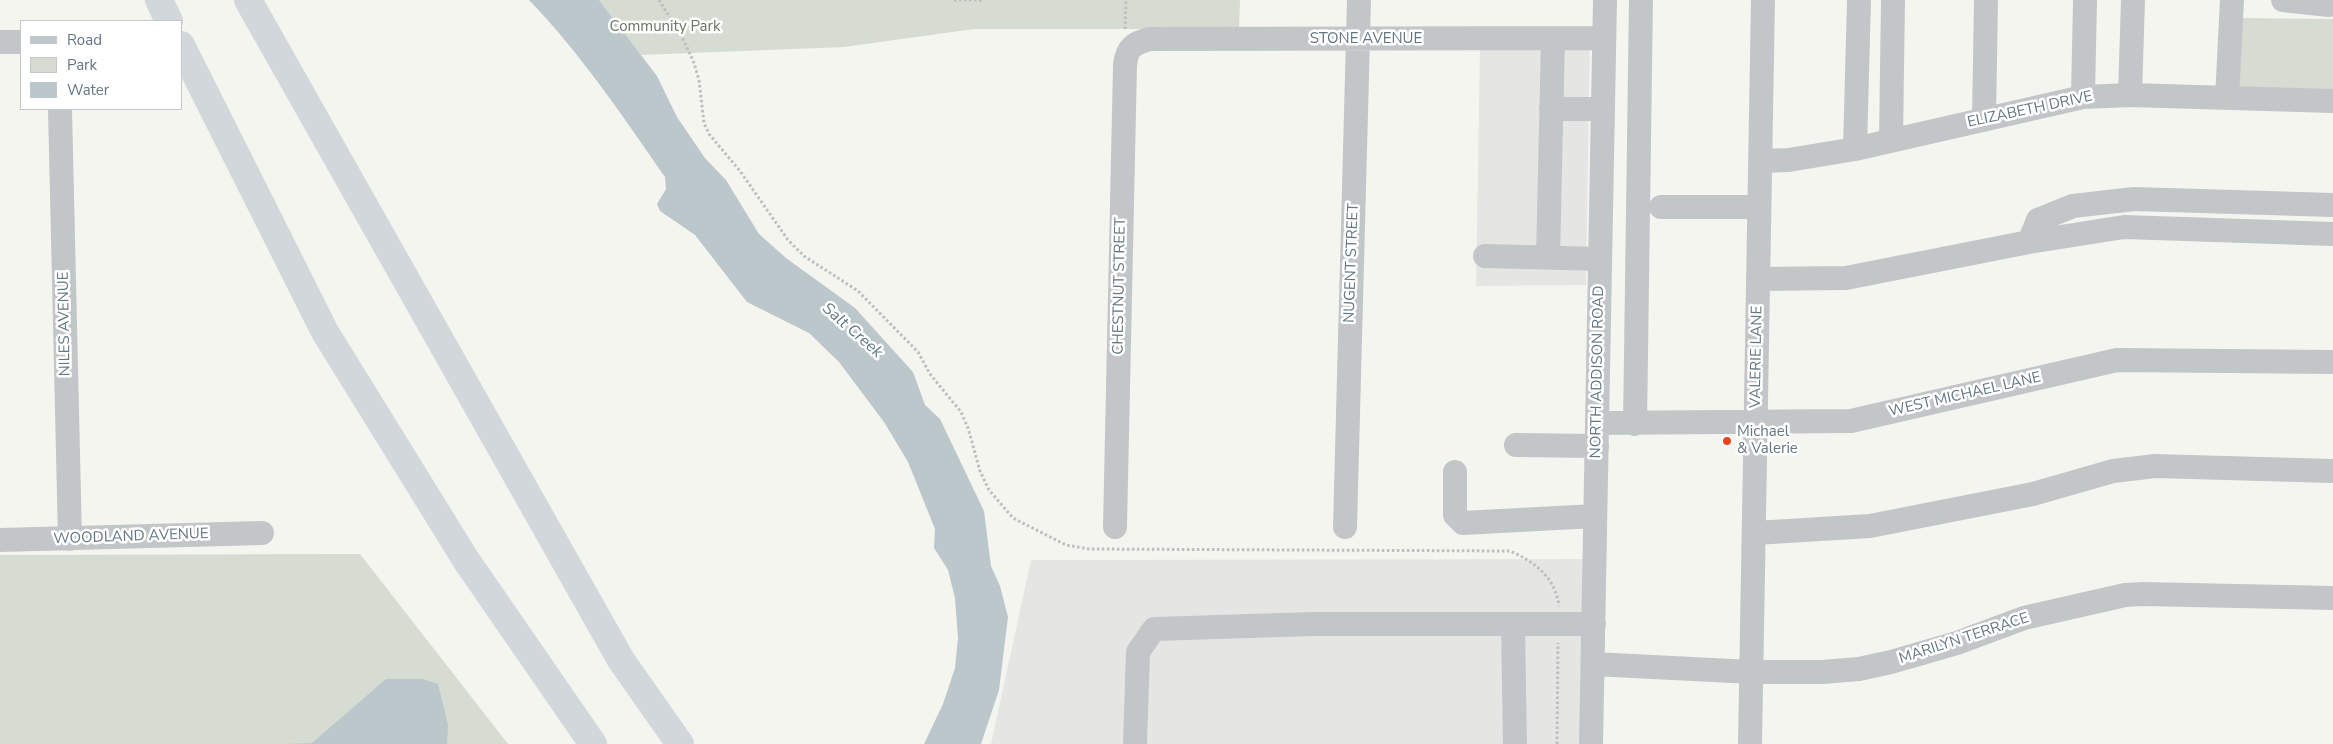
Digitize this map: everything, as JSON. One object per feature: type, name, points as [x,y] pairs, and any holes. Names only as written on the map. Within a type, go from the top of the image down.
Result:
[{"type":"highway","points":[[159,0],[169,20]]},
{"type":"highway","points":[[248,0],[621,660],[680,744]]},
{"type":"highway","points":[[182,47],[324,332],[466,560],[594,744]]},
{"type":"street","name":"NUGENT STREET","points":[[1345,527],[1359,0]]},
{"type":"street","name":"NORTH ADDISON ROAD","points":[[1592,744],[1605,0]]},
{"type":"street","points":[[1635,424],[1641,0]]},
{"type":"street","name":"VALERIE LANE","points":[[1750,744],[1763,0]]},
{"type":"street","points":[[1855,149],[1859,0]]},
{"type":"street","points":[[1891,141],[1893,0]]},
{"type":"street","points":[[1984,119],[1986,0]]},
{"type":"street","points":[[2083,97],[2085,0]]},
{"type":"street","points":[[2130,95],[2133,0]]},
{"type":"street","points":[[2227,98],[2232,0]]},
{"type":"street","points":[[2283,0],[2331,3]]},
{"type":"street","name":"STONE AVENUE","points":[[1130,46],[1150,39],[1604,38]]},
{"type":"street","points":[[1548,257],[1553,39]]},
{"type":"street","points":[[0,42],[20,42]]},
{"type":"street","name":"CHESTNUT STREET","points":[[1114,527],[1125,65],[1130,46]]},
{"type":"street","name":"ELIZABETH DRIVE","points":[[1761,160],[1789,160],[1855,149],[2083,97],[2130,95],[2333,100]]},
{"type":"street","points":[[1551,109],[1603,109]]},
{"type":"street","name":"NILES AVENUE","points":[[60,110],[70,539]]},
{"type":"street","points":[[2029,242],[2038,220],[2073,206],[2134,199],[2333,205]]},
{"type":"street","points":[[1661,207],[1759,207]]},
{"type":"street","points":[[1758,279],[1846,278],[2029,242],[2124,227],[2333,234]]},
{"type":"street","points":[[1485,256],[1600,259]]},
{"type":"street","name":"WEST MICHAEL LANE","points":[[1516,445],[1597,434],[1635,424],[1851,421],[2117,360],[2333,362]]},
{"type":"street","points":[[1755,533],[1870,526],[2033,494],[2113,472],[2154,466],[2333,471]]},
{"type":"street","points":[[1455,472],[1455,515],[1463,523],[1595,516]]},
{"type":"street","name":"WOODLAND AVENUE","points":[[0,540],[262,533]]},
{"type":"street","name":"MARILYN TERRACE","points":[[1593,664],[1752,672],[1822,672],[1891,662],[1957,643],[2024,618],[2125,596],[2143,594],[2333,598]]},
{"type":"street","points":[[1135,744],[1138,652],[1154,629],[1314,624],[1594,624]]},
{"type":"street","points":[[1513,625],[1515,744]]},
{"type":"path","points":[[954,0],[982,0]]},
{"type":"path","points":[[1126,0],[1125,27],[1130,46]]},
{"type":"shaded area","points":[[1590,33],[1586,285],[1476,286],[1480,43]]},
{"type":"shaded area","points":[[1585,559],[1582,744],[991,744],[1031,560]]},
{"type":"green space","name":"Community Park","points":[[599,0],[1240,0],[1239,29],[974,29],[844,47],[641,55]]},
{"type":"green space","points":[[2236,18],[2333,19],[2333,95],[2230,93]]},
{"type":"green space","points":[[360,554],[508,744],[0,744],[0,555]]},
{"type":"water","name":"Salt Creek","points":[[529,0],[599,0],[657,76],[677,117],[705,158],[726,180],[759,234],[786,258],[855,308],[913,372],[925,405],[940,419],[984,511],[991,566],[1000,586],[1008,617],[999,690],[981,744],[924,744],[943,704],[955,668],[958,638],[955,598],[948,570],[934,548],[935,529],[908,462],[884,422],[839,362],[809,333],[747,302],[695,235],[660,211],[657,204],[666,189],[665,177],[584,63]]},
{"type":"water","points":[[386,679],[423,679],[438,684],[448,725],[447,744],[287,744],[312,743]]},
{"type":"place","name":"Michael & Valerie","points":[[1727,441]]}]
